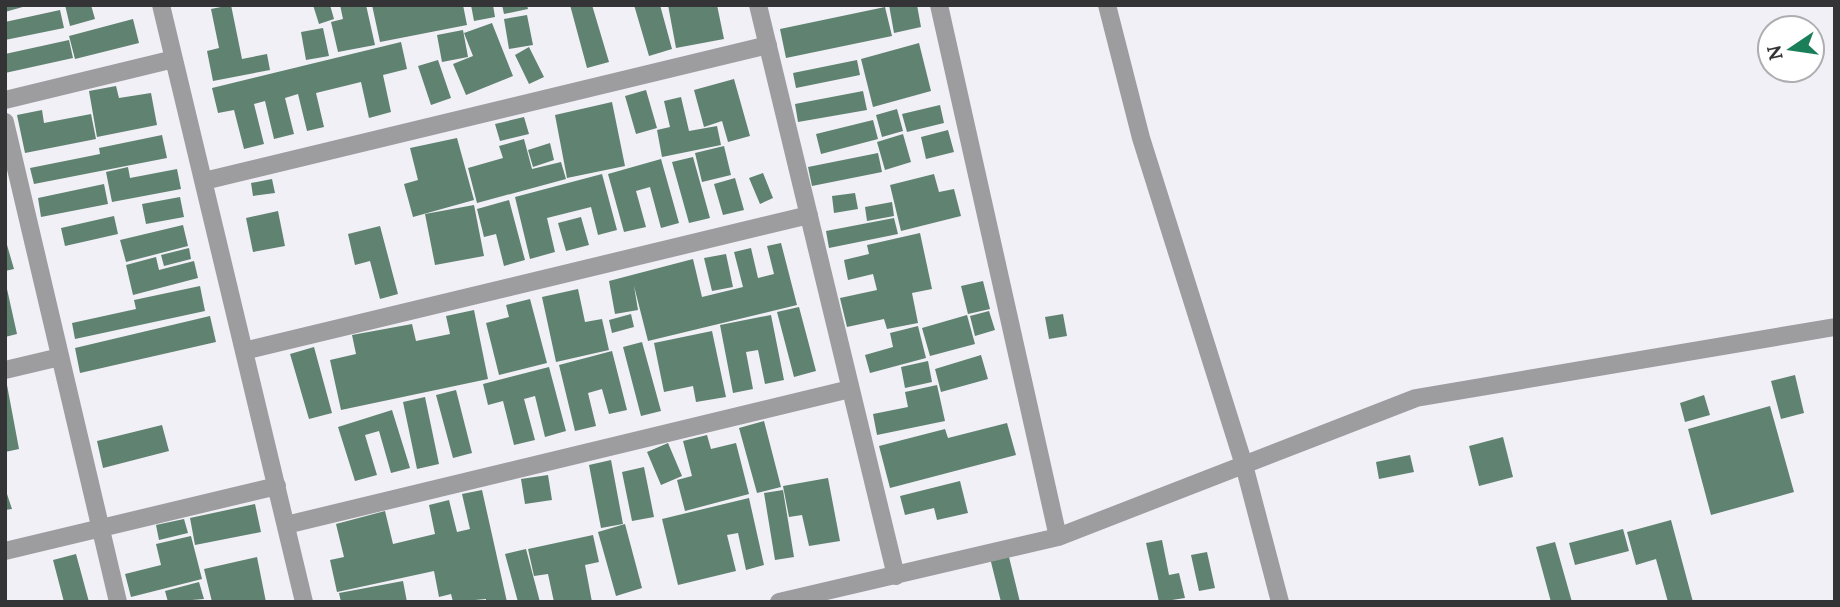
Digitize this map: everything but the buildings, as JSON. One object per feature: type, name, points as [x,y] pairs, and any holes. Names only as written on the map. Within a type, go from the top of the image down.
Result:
[{"type":"street","points":[[758,5],[896,576]]},
{"type":"street","points":[[939,5],[1058,537]]},
{"type":"street","points":[[1107,5],[1141,138],[1244,465],[1280,602]]},
{"type":"street","points":[[162,6],[304,602]]},
{"type":"street","points":[[204,181],[768,45]]},
{"type":"street","points":[[5,100],[174,59]]},
{"type":"street","points":[[5,122],[13,192],[60,357],[118,602]]},
{"type":"street","points":[[244,351],[809,215]]},
{"type":"street","points":[[779,602],[1058,537],[1416,398],[1835,327]]},
{"type":"street","points":[[5,370],[60,357]]},
{"type":"street","points":[[286,525],[850,389]]},
{"type":"street","points":[[5,551],[276,486]]}]
